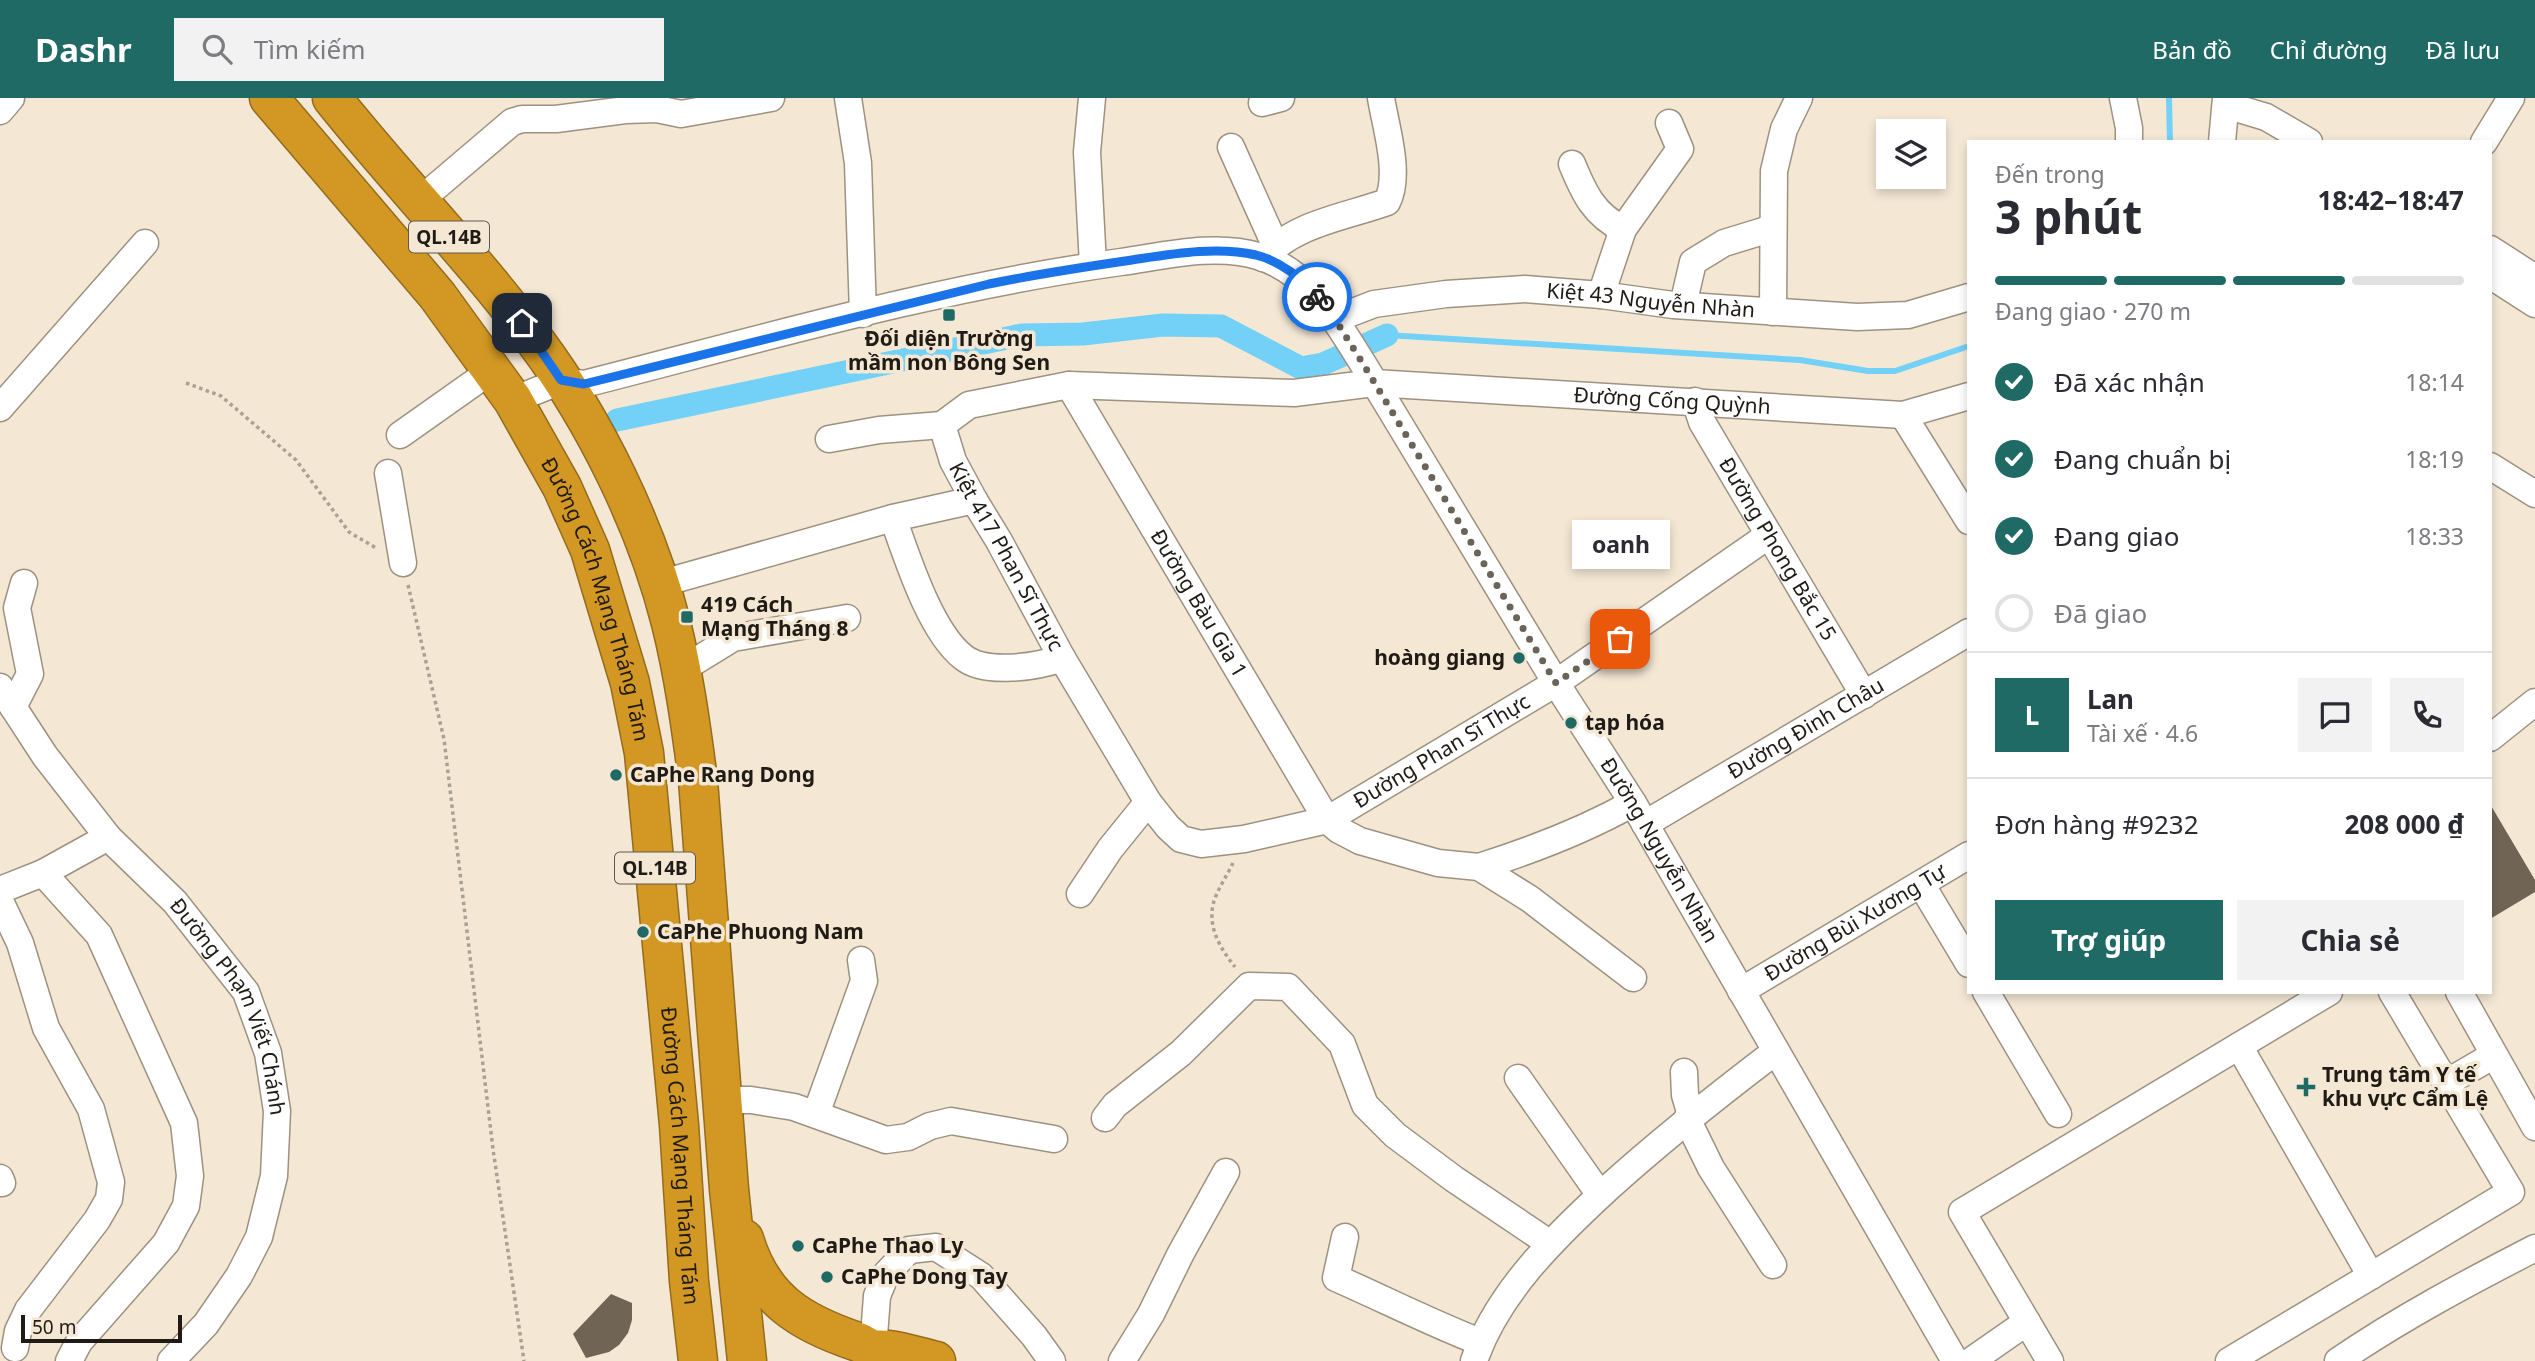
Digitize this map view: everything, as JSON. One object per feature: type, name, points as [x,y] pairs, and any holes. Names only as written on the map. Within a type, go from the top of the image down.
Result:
[{"type":"highway","name":"Đường Cách Mạng Tháng Tám","points":[[269,98],[437,295],[503,385],[562,487],[590,550],[630,683],[645,766],[698,1361]]},
{"type":"highway","name":"QL.14B","points":[[332,98],[505,302],[538,345],[619,480],[659,584],[671,622],[690,714],[698,780],[729,1189],[747,1361]]},
{"type":"highway","points":[[729,1189],[748,1253],[761,1279],[776,1299],[800,1318],[825,1331],[873,1349],[890,1350],[925,1360]]},
{"type":"highway","points":[[678,1361],[689,1281]]},
{"type":"street","points":[[0,111],[11,98]]},
{"type":"street","points":[[418,202],[515,110],[522,118],[556,119],[625,110],[657,109],[681,114],[771,98]]},
{"type":"street","points":[[848,98],[858,163],[863,314]]},
{"type":"street","points":[[1092,98],[1087,152],[1093,265]]},
{"type":"street","points":[[1231,147],[1269,251],[1296,231],[1387,202],[1393,190],[1394,174],[1381,98]]},
{"type":"street","points":[[1773,312],[1774,171],[1784,129],[1799,98]]},
{"type":"street","points":[[2123,98],[2129,140]]},
{"type":"street","points":[[2485,140],[2511,98]]},
{"type":"street","points":[[2225,117],[2271,140]]},
{"type":"street","points":[[2225,117],[2266,117],[2306,140]]},
{"type":"street","points":[[1601,295],[1623,229],[1680,149],[1669,123]]},
{"type":"street","points":[[1572,164],[1584,195],[1609,222],[1623,229]]},
{"type":"street","points":[[1683,305],[1693,262],[1724,243],[1773,228]]},
{"type":"street","points":[[0,408],[145,243]]},
{"type":"street","points":[[2492,250],[2535,278]]},
{"type":"street","name":"Đường Nguyễn Nhàn","points":[[400,435],[503,385],[561,380],[584,384],[1040,273],[1182,253],[1269,251],[1275,262],[1305,282],[1338,324],[1370,375],[1556,683],[1639,814],[1955,1361]]},
{"type":"street","points":[[2492,276],[2535,304]]},
{"type":"street","name":"Kiệt 43 Nguyễn Nhàn","points":[[1338,324],[1374,304],[1446,293],[1525,289],[1683,305],[1857,317],[1908,315],[1967,299]]},
{"type":"street","name":"Đường Cống Quỳnh","points":[[1069,385],[1294,393],[1370,375],[1903,415],[1967,397]]},
{"type":"street","points":[[829,439],[879,429],[942,425],[969,405],[1069,385]]},
{"type":"street","name":"Đường Bàu Gia 1","points":[[1069,385],[1327,820]]},
{"type":"street","name":"Đường Phong Bắc 15","points":[[1695,401],[1702,422],[1864,695]]},
{"type":"street","points":[[1903,415],[1967,518]]},
{"type":"street","name":"Kiệt 417 Phan Sĩ Thực","points":[[942,425],[953,461],[1062,659],[1149,802],[1168,827],[1181,839],[1201,844],[1244,839],[1327,820]]},
{"type":"street","points":[[388,473],[403,563]]},
{"type":"street","points":[[2495,478],[2535,494]]},
{"type":"street","points":[[659,584],[893,518],[974,500]]},
{"type":"street","points":[[893,518],[925,601],[949,642],[964,658],[976,664],[1009,668],[1041,666],[1062,659]]},
{"type":"street","name":"Đường Phan Sĩ Thực","points":[[1327,820],[1556,683],[1769,534]]},
{"type":"street","points":[[6,697],[30,674],[18,608],[24,583]]},
{"type":"street","points":[[681,670],[733,638],[847,618]]},
{"type":"street","name":"Đường Đinh Châu","points":[[1479,867],[1550,844],[1595,824],[1639,814],[1864,695],[1967,633]]},
{"type":"street","name":"Đường Phạm Viết Chánh","points":[[6,697],[45,756],[108,837],[175,902],[246,992],[268,1053],[276,1111],[274,1176],[259,1237],[239,1276],[205,1324],[170,1361]]},
{"type":"street","points":[[2492,736],[2535,702]]},
{"type":"street","points":[[1080,894],[1110,849],[1149,802]]},
{"type":"street","points":[[1327,820],[1360,841],[1438,863],[1479,867],[1530,899],[1633,978]]},
{"type":"street","points":[[0,890],[43,873],[108,837]]},
{"type":"street","name":"Đường Bùi Xương Tự","points":[[1741,990],[1967,856]]},
{"type":"street","points":[[43,873],[99,935],[184,1123],[190,1176],[186,1206],[166,1243],[79,1342],[69,1361]]},
{"type":"street","points":[[1921,884],[1967,961]]},
{"type":"street","points":[[0,901],[20,943],[46,1028],[91,1109],[111,1182],[108,1199],[97,1220],[28,1310],[18,1331],[17,1357]]},
{"type":"street","points":[[816,1114],[863,981],[862,960]]},
{"type":"street","points":[[1105,1118],[1115,1105],[1181,1053],[1249,986],[1288,987],[1342,1044],[1365,1105],[1395,1135],[1454,1179],[1552,1241]]},
{"type":"street","points":[[1987,994],[2058,1114]]},
{"type":"street","points":[[2050,1361],[1962,1212],[2326,994]]},
{"type":"street","points":[[2229,1361],[2511,1192],[2393,994]]},
{"type":"street","points":[[2460,994],[2535,1127]]},
{"type":"street","points":[[2239,1046],[2371,1276]]},
{"type":"street","points":[[1345,1237],[1336,1278],[1391,1301],[1437,1325],[1477,1351],[1519,1281],[1552,1241],[1689,1117],[1776,1051]]},
{"type":"street","points":[[2446,1083],[2494,1055]]},
{"type":"street","points":[[1684,1072],[1689,1117],[1711,1168],[1773,1265]]},
{"type":"street","points":[[1518,1078],[1600,1195]]},
{"type":"street","points":[[722,1100],[775,1103],[816,1114],[886,1140],[908,1137],[930,1126],[951,1121],[1054,1139]]},
{"type":"street","points":[[1122,1361],[1151,1314],[1226,1172]]},
{"type":"street","points":[[873,1349],[877,1296],[886,1274],[909,1250],[936,1247],[981,1276],[1034,1336],[1052,1361]]},
{"type":"street","points":[[2338,1361],[2379,1333],[2455,1289],[2535,1248]]},
{"type":"street","points":[[1971,1361],[2027,1322]]},
{"type":"path","points":[[186,383],[221,396],[296,460],[349,532],[403,563],[444,739],[491,1135],[523,1361]]},
{"type":"building","points":[[2492,807],[2535,880],[2535,892],[2492,918]]},
{"type":"building","points":[[611,1294],[632,1303],[632,1320],[628,1333],[619,1345],[609,1352],[586,1358],[573,1334]]},
{"type":"waterway","points":[[2169,98],[2170,140]]},
{"type":"waterway","points":[[617,420],[1022,335],[1083,334],[1163,325],[1221,326],[1301,368],[1323,364],[1387,335]]},
{"type":"waterway","points":[[1387,335],[1800,360],[1868,371],[1895,371],[1967,347]]},
{"type":"way so far","points":[[1317,297],[1335,319],[1365,367],[1556,683],[1620,639]]},
{"type":"place","name":"Đối diện Trường mầm non Bông Sen","points":[[949,315]]},
{"type":"place","name":"419 Cách Mạng Tháng 8","points":[[687,617]]},
{"type":"place","name":"oanh","points":[[1620,639]]},
{"type":"place","name":"hoàng giang","points":[[1519,658]]},
{"type":"place","name":"tạp hóa","points":[[1571,723]]},
{"type":"place","name":"CaPhe Rang Dong","points":[[616,775]]},
{"type":"place","name":"CaPhe Phuong Nam","points":[[643,932]]},
{"type":"place","name":"Trung tâm Y tế khu vực Cẩm Lệ","points":[[2306,1087]]},
{"type":"place","name":"CaPhe Thao Ly","points":[[798,1246]]},
{"type":"place","name":"CaPhe Dong Tay","points":[[827,1277]]},
{"type":"route","points":[[522,323],[561,380],[584,384],[989,284],[1053,271],[1182,253],[1224,251],[1256,255],[1275,262],[1305,282],[1317,297]]}]
